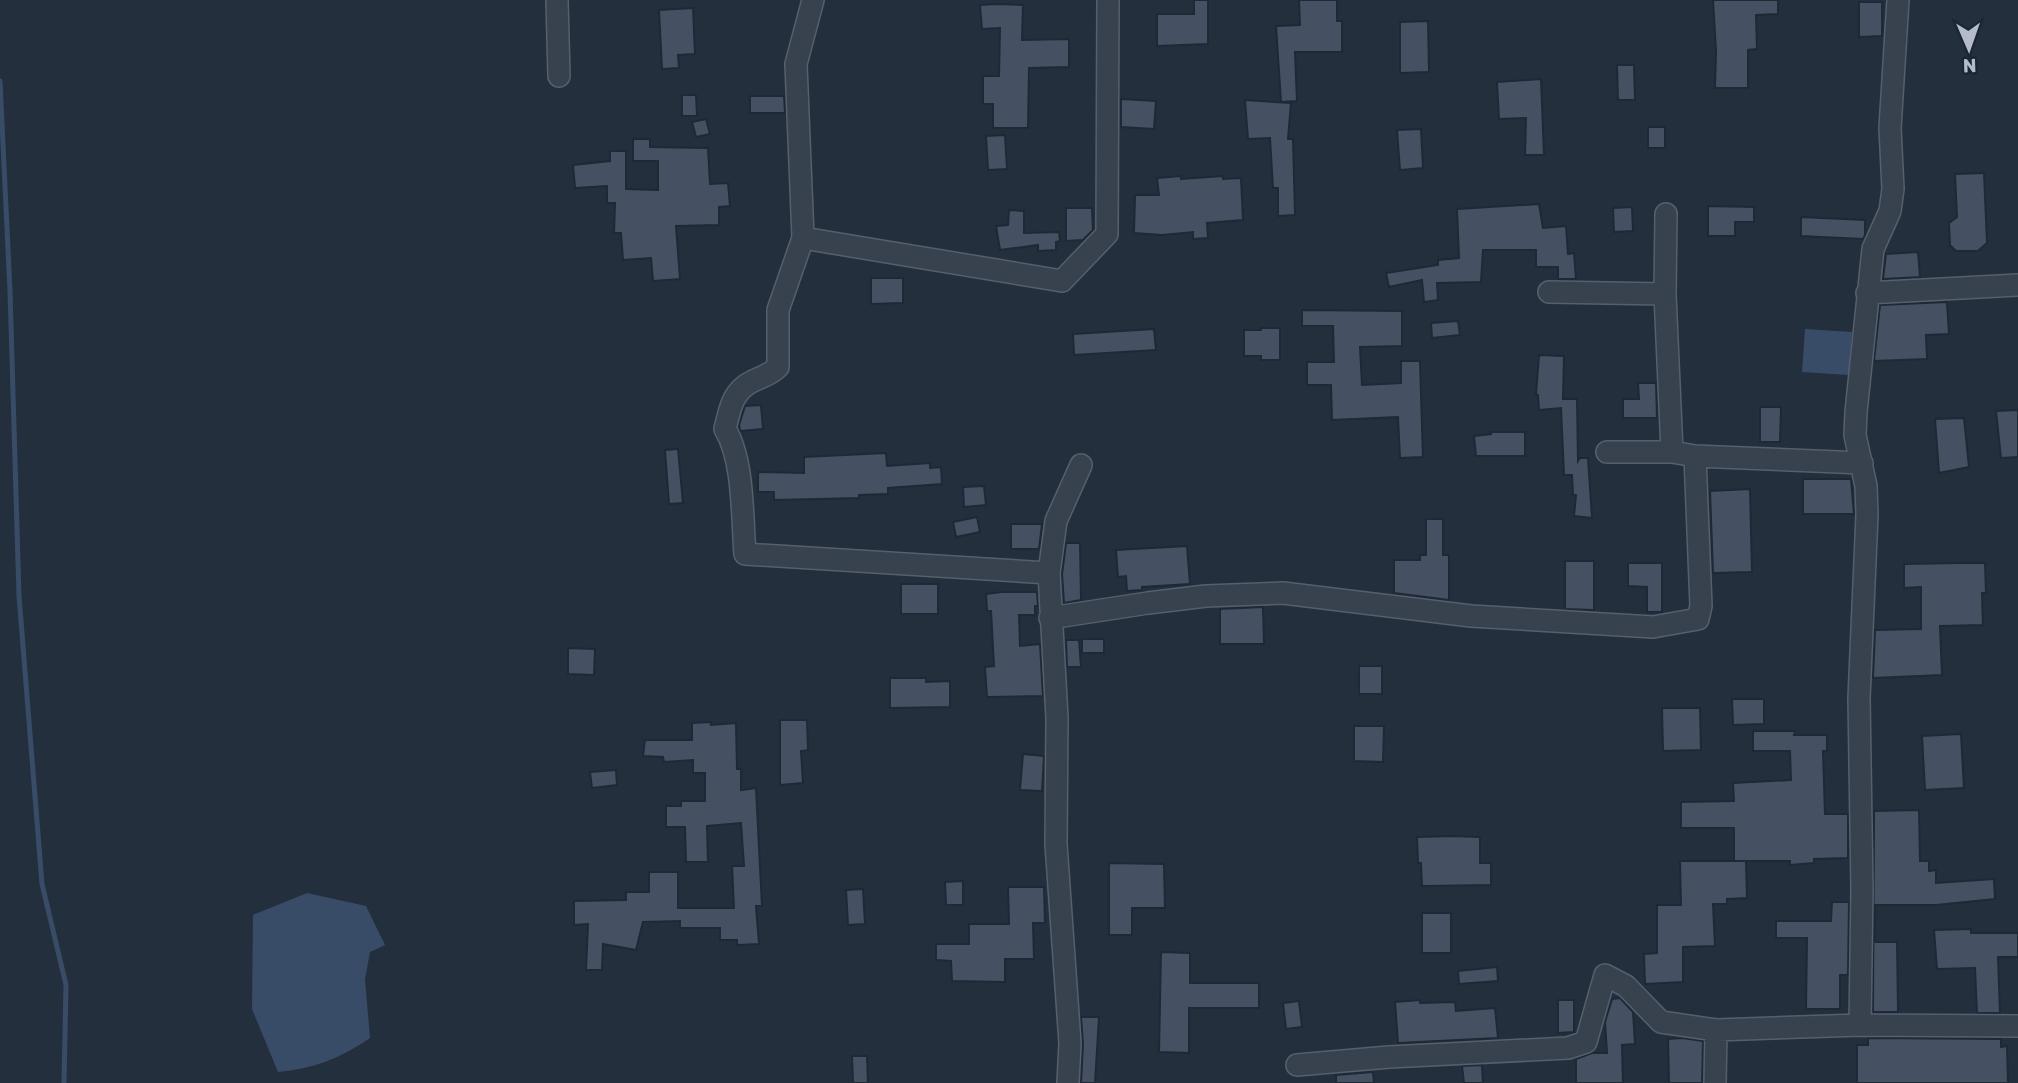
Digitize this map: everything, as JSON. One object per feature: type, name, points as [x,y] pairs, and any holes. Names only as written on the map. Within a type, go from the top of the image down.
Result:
[{"type":"street","points":[[557,0],[559,76]]},
{"type":"street","points":[[813,0],[796,64],[803,238],[778,310],[778,367],[735,394],[725,429],[731,439],[738,474],[745,554],[1049,573]]},
{"type":"street","points":[[803,238],[1062,281],[1107,234],[1108,0]]},
{"type":"street","points":[[1860,1025],[1862,889],[1859,698],[1867,515],[1862,463],[1855,435],[1872,249],[1890,211],[1894,189],[1891,128],[1898,0]]},
{"type":"street","points":[[1666,214],[1665,294],[1672,452]]},
{"type":"street","points":[[1867,293],[2018,285]]},
{"type":"street","points":[[1549,292],[1665,294]]},
{"type":"street","points":[[1607,452],[1672,452],[1695,456],[1862,463]]},
{"type":"street","points":[[1050,618],[1195,597],[1283,593],[1471,616],[1549,621],[1653,627],[1698,619],[1701,606],[1695,456]]},
{"type":"street","points":[[1068,1083],[1070,1043],[1056,844],[1058,718],[1049,573],[1055,521],[1081,465]]},
{"type":"street","points":[[1297,1065],[1389,1057],[1568,1048],[1586,1042],[1605,975],[1626,986],[1661,1022],[1716,1030],[1860,1025],[2018,1027]]},
{"type":"street","points":[[1715,1083],[1716,1030]]},
{"type":"water","points":[[1805,329],[1852,332],[1849,375],[1802,372]]},
{"type":"water","points":[[307,893],[366,906],[385,945],[370,952],[365,979],[370,1038],[326,1061],[278,1072],[252,1009],[253,915]]},
{"type":"building","points":[[1194,0],[1208,0],[1208,44],[1157,46],[1157,14],[1194,14]]},
{"type":"building","points":[[1299,0],[1337,0],[1337,21],[1342,21],[1342,52],[1295,52],[1297,101],[1281,102],[1276,26],[1300,25]]},
{"type":"building","points":[[1713,0],[1778,0],[1778,14],[1756,15],[1757,49],[1748,50],[1748,88],[1715,88]]},
{"type":"building","points":[[1859,2],[1882,2],[1882,36],[1859,37]]},
{"type":"building","points":[[980,5],[1023,5],[1022,40],[1069,39],[1069,67],[1029,68],[1028,128],[993,128],[993,104],[983,104],[983,76],[999,76],[1000,28],[982,29]]},
{"type":"building","points":[[693,8],[695,54],[678,55],[679,68],[662,69],[659,10]]},
{"type":"building","points":[[1428,21],[1429,72],[1400,73],[1400,22]]},
{"type":"building","points":[[1617,65],[1634,65],[1635,100],[1618,100]]},
{"type":"building","points":[[1541,79],[1544,155],[1525,155],[1526,118],[1499,119],[1497,82]]},
{"type":"building","points":[[682,95],[696,95],[697,116],[682,116]]},
{"type":"building","points":[[750,96],[784,96],[785,113],[750,113]]},
{"type":"building","points":[[1121,99],[1156,101],[1154,129],[1121,127]]},
{"type":"building","points":[[1245,100],[1291,103],[1288,139],[1293,139],[1295,215],[1278,216],[1278,188],[1273,188],[1270,138],[1248,139]]},
{"type":"building","points":[[706,119],[710,134],[696,137],[692,122]]},
{"type":"building","points":[[1648,127],[1665,127],[1665,148],[1648,148]]},
{"type":"building","points":[[1421,129],[1423,168],[1400,170],[1397,130]]},
{"type":"building","points":[[1005,135],[1007,169],[988,170],[986,136]]},
{"type":"building","points":[[633,139],[650,139],[650,147],[708,148],[710,184],[728,183],[730,206],[719,207],[719,225],[676,226],[680,279],[653,281],[651,258],[623,260],[621,233],[614,233],[615,203],[607,203],[607,186],[575,188],[573,165],[610,161],[610,151],[626,151],[626,189],[658,190],[658,161],[633,161]]},
{"type":"building","points":[[1984,173],[1987,243],[1978,251],[1956,251],[1950,245],[1949,223],[1957,217],[1955,174]]},
{"type":"building","points":[[1181,176],[1181,179],[1223,176],[1223,179],[1241,178],[1243,220],[1207,223],[1208,238],[1193,239],[1193,232],[1162,235],[1134,233],[1135,195],[1159,195],[1157,178]]},
{"type":"building","points":[[1539,204],[1543,228],[1566,226],[1568,254],[1574,253],[1576,279],[1558,279],[1558,267],[1536,267],[1536,250],[1483,250],[1481,282],[1437,283],[1438,300],[1424,302],[1422,280],[1389,287],[1386,273],[1438,265],[1438,260],[1459,258],[1457,209]]},
{"type":"building","points":[[1708,206],[1754,207],[1754,222],[1735,222],[1735,236],[1708,236]]},
{"type":"building","points":[[1632,207],[1633,231],[1614,232],[1613,208]]},
{"type":"building","points":[[1066,208],[1092,208],[1093,230],[1083,240],[1066,241]]},
{"type":"building","points":[[1009,210],[1024,211],[1024,233],[1059,232],[1060,241],[1056,242],[1056,250],[1038,251],[1038,245],[1000,250],[996,226],[1008,225]]},
{"type":"building","points":[[1801,217],[1865,220],[1865,235],[1863,239],[1801,236]]},
{"type":"building","points":[[1918,252],[1920,277],[1883,279],[1886,254]]},
{"type":"building","points":[[871,278],[903,278],[903,303],[871,304]]},
{"type":"building","points":[[1947,302],[1949,334],[1926,335],[1927,359],[1874,361],[1880,305]]},
{"type":"building","points":[[1302,310],[1402,311],[1402,346],[1360,347],[1362,385],[1401,383],[1401,361],[1420,361],[1423,457],[1400,458],[1398,417],[1332,420],[1331,385],[1307,385],[1307,362],[1334,362],[1333,326],[1302,326]]},
{"type":"building","points":[[1458,321],[1460,335],[1432,338],[1431,323]]},
{"type":"building","points":[[1280,328],[1280,360],[1244,356],[1244,330]]},
{"type":"building","points":[[1154,329],[1156,350],[1074,355],[1073,334]]},
{"type":"building","points":[[1539,355],[1564,356],[1563,399],[1577,399],[1578,461],[1580,458],[1588,458],[1592,518],[1574,516],[1576,495],[1573,495],[1572,475],[1564,475],[1561,408],[1539,410],[1536,395]]},
{"type":"building","points":[[1638,383],[1656,383],[1657,418],[1623,418],[1623,399],[1639,399]]},
{"type":"building","points":[[761,405],[763,429],[740,431],[739,425],[745,406]]},
{"type":"building","points":[[1760,407],[1781,407],[1780,442],[1760,442]]},
{"type":"building","points":[[2018,410],[2018,457],[2001,458],[1996,411]]},
{"type":"building","points":[[1964,418],[1969,467],[1939,473],[1935,419]]},
{"type":"building","points":[[1491,432],[1525,432],[1525,456],[1476,456],[1474,436]]},
{"type":"building","points":[[678,449],[683,503],[669,504],[665,450]]},
{"type":"building","points":[[886,453],[887,466],[930,463],[930,468],[941,467],[942,484],[888,488],[888,494],[859,495],[859,498],[774,500],[774,492],[758,492],[758,472],[804,473],[804,457]]},
{"type":"building","points":[[1803,479],[1851,479],[1854,514],[1803,514]]},
{"type":"building","points":[[984,486],[986,505],[964,507],[963,487]]},
{"type":"building","points":[[1750,489],[1752,572],[1713,573],[1710,491]]},
{"type":"building","points":[[977,517],[980,532],[956,537],[953,522]]},
{"type":"building","points":[[1426,519],[1443,519],[1443,555],[1449,555],[1449,600],[1394,593],[1394,560],[1420,560],[1420,555],[1426,555]]},
{"type":"building","points":[[1011,524],[1042,524],[1039,549],[1011,549]]},
{"type":"building","points":[[1066,543],[1080,543],[1081,600],[1064,603],[1062,574]]},
{"type":"building","points":[[1187,546],[1190,584],[1142,587],[1142,590],[1127,591],[1126,576],[1118,577],[1116,550]]},
{"type":"building","points":[[1565,561],[1594,561],[1594,610],[1565,609]]},
{"type":"building","points":[[1628,563],[1662,563],[1662,612],[1647,612],[1647,587],[1628,586]]},
{"type":"building","points":[[1985,563],[1983,625],[1940,626],[1942,675],[1873,678],[1875,630],[1921,629],[1921,587],[1904,588],[1904,564]]},
{"type":"building","points":[[901,584],[938,584],[938,614],[901,614]]},
{"type":"building","points":[[1037,592],[1038,606],[1035,606],[1035,615],[1019,615],[1020,646],[1040,644],[1043,696],[987,697],[985,667],[994,666],[991,611],[987,611],[986,594]]},
{"type":"building","points":[[1263,607],[1264,644],[1220,644],[1220,609]]},
{"type":"building","points":[[1082,639],[1104,639],[1104,653],[1082,653]]},
{"type":"building","points":[[1066,640],[1079,640],[1081,667],[1067,667]]},
{"type":"building","points":[[568,648],[595,649],[594,675],[568,674]]},
{"type":"building","points":[[1359,666],[1382,666],[1382,694],[1359,694]]},
{"type":"building","points":[[890,678],[926,678],[926,682],[950,681],[950,707],[890,708]]},
{"type":"building","points":[[1732,699],[1764,699],[1764,724],[1733,725]]},
{"type":"building","points":[[1662,708],[1700,708],[1701,750],[1663,751]]},
{"type":"building","points":[[780,720],[807,720],[808,750],[801,751],[803,783],[780,785]]},
{"type":"building","points":[[711,722],[711,725],[736,723],[737,769],[741,769],[741,790],[756,788],[762,906],[756,906],[759,944],[737,945],[737,940],[720,940],[720,928],[680,928],[680,921],[643,922],[636,950],[603,944],[602,970],[586,970],[588,924],[574,925],[574,901],[626,900],[626,892],[649,892],[649,872],[678,872],[678,908],[734,908],[732,866],[744,866],[741,823],[707,826],[708,862],[686,862],[685,827],[666,827],[666,806],[681,806],[681,801],[705,801],[705,773],[693,773],[693,760],[664,762],[663,757],[643,756],[645,740],[692,740],[692,723]]},
{"type":"building","points":[[1354,726],[1384,726],[1383,762],[1354,761]]},
{"type":"building","points":[[1753,731],[1795,731],[1794,735],[1827,735],[1827,751],[1823,751],[1825,814],[1848,814],[1848,858],[1814,859],[1814,863],[1790,865],[1790,861],[1734,861],[1734,828],[1681,828],[1681,802],[1734,801],[1733,783],[1791,780],[1790,751],[1753,751]]},
{"type":"building","points":[[1961,734],[1964,788],[1925,790],[1922,736]]},
{"type":"building","points":[[1023,754],[1044,756],[1042,791],[1020,790]]},
{"type":"building","points":[[616,770],[617,785],[592,788],[590,772]]},
{"type":"building","points":[[1919,810],[1920,861],[1929,861],[1929,871],[1936,870],[1936,883],[1994,879],[1995,899],[1936,905],[1875,905],[1875,942],[1897,942],[1898,1012],[1873,1012],[1874,811]]},
{"type":"building","points":[[1417,837],[1480,837],[1480,863],[1491,863],[1491,885],[1422,886]]},
{"type":"building","points":[[1680,861],[1746,861],[1747,898],[1727,899],[1727,904],[1713,904],[1715,946],[1683,947],[1683,982],[1645,984],[1644,954],[1657,953],[1657,905],[1681,905]]},
{"type":"building","points":[[1109,863],[1164,864],[1165,908],[1132,908],[1132,935],[1109,935]]},
{"type":"building","points":[[963,881],[963,905],[946,905],[945,882]]},
{"type":"building","points":[[1008,887],[1044,887],[1045,923],[1033,923],[1034,959],[1005,959],[1005,982],[952,981],[951,961],[936,960],[936,944],[969,944],[969,924],[1009,924]]},
{"type":"building","points":[[863,889],[865,924],[848,925],[846,890]]},
{"type":"building","points":[[1832,902],[1849,902],[1848,975],[1840,975],[1840,1009],[1806,1009],[1807,938],[1776,938],[1776,921],[1831,921]]},
{"type":"building","points":[[1422,913],[1451,913],[1451,953],[1422,953]]},
{"type":"building","points":[[1971,929],[1971,933],[2018,933],[2018,957],[1998,957],[2000,1013],[1977,1013],[1975,968],[1937,969],[1934,930]]},
{"type":"building","points":[[1161,952],[1190,953],[1190,983],[1259,983],[1259,1008],[1189,1008],[1189,1053],[1159,1052]]},
{"type":"building","points":[[1497,967],[1498,981],[1459,984],[1458,971]]},
{"type":"building","points":[[1620,998],[1633,1012],[1635,1044],[1622,1045],[1623,1083],[1576,1083],[1576,1059],[1592,1053],[1607,1053],[1605,1022],[1612,999]]},
{"type":"building","points":[[1420,1000],[1420,1003],[1455,1002],[1456,1011],[1495,1008],[1498,1038],[1398,1043],[1395,1002]]},
{"type":"building","points":[[1558,1000],[1574,1000],[1574,1032],[1558,1033]]},
{"type":"building","points":[[1299,1001],[1302,1027],[1286,1029],[1283,1003]]},
{"type":"building","points":[[1081,1017],[1099,1017],[1095,1083],[1081,1083]]},
{"type":"building","points":[[1868,1038],[2001,1039],[2001,1047],[2007,1046],[2008,1083],[1857,1083],[1857,1045],[1868,1045]]},
{"type":"building","points":[[1668,1039],[1703,1041],[1702,1083],[1669,1083]]},
{"type":"building","points":[[852,1056],[867,1056],[868,1083],[853,1083]]},
{"type":"building","points":[[1482,1065],[1483,1083],[1464,1083],[1462,1066]]},
{"type":"building","points":[[1373,1072],[1374,1083],[1336,1083],[1336,1075]]},
{"type":"waterway","points":[[0,81],[10,291],[19,596],[42,884],[66,985],[64,1083]]}]
